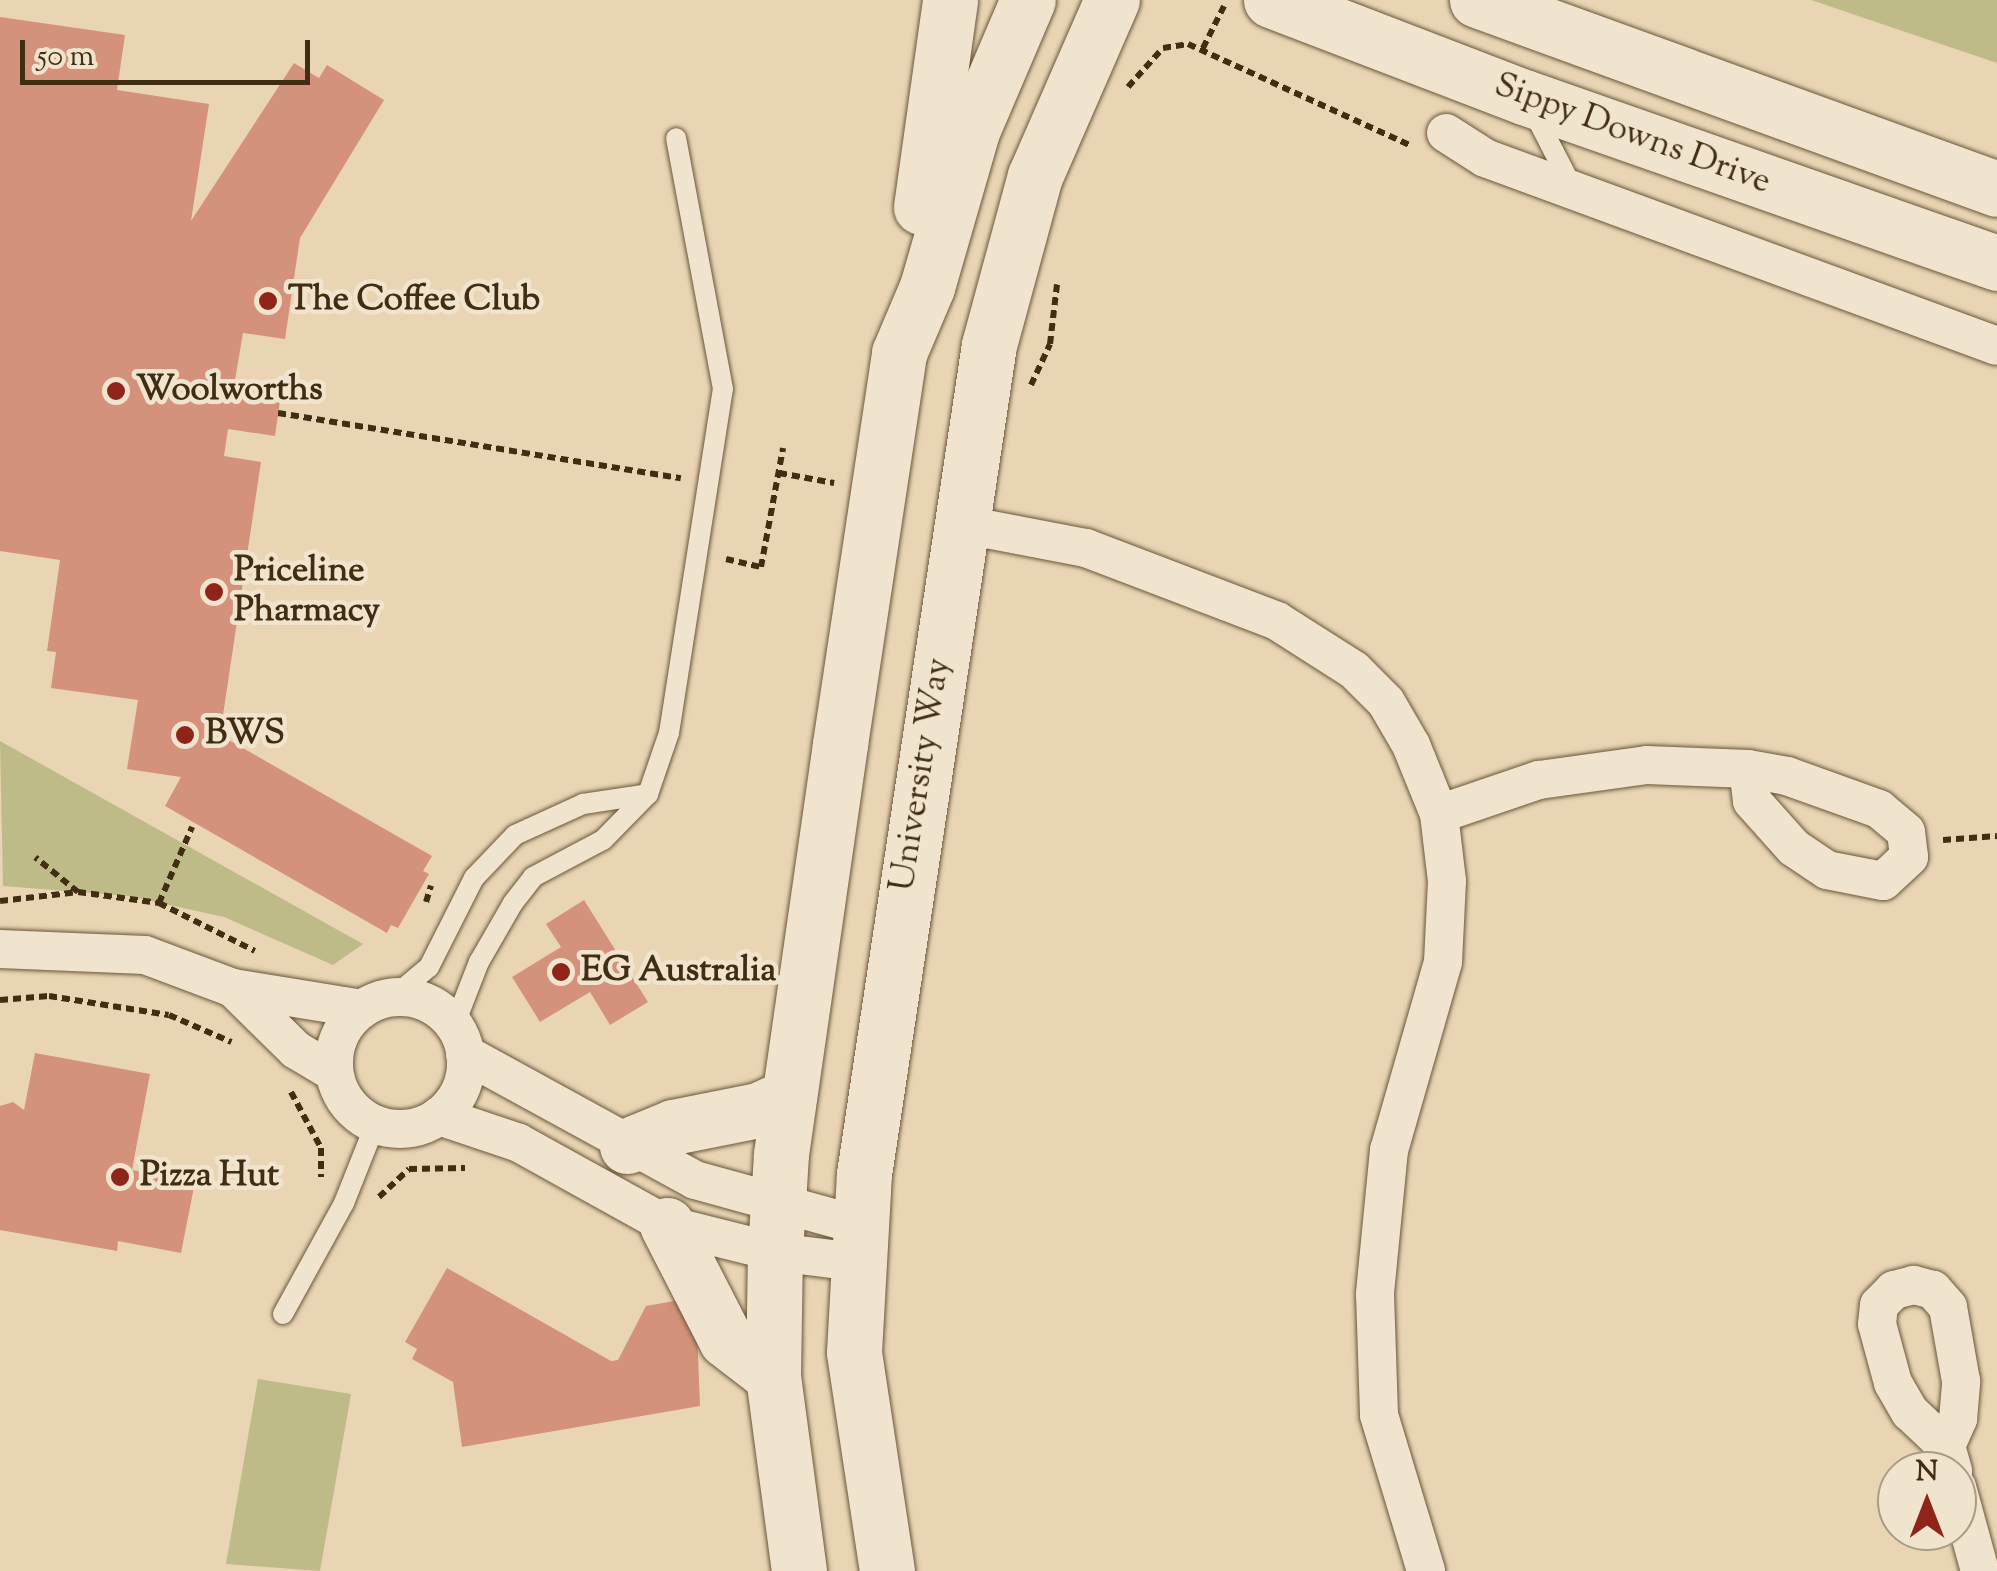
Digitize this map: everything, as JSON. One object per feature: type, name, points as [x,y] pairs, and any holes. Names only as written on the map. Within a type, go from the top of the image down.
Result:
[{"type":"main road","points":[[900,354],[950,0]]},
{"type":"main road","points":[[799,1571],[773,1376],[776,1229],[855,498],[972,131],[1028,0]]},
{"type":"main road","name":"University Way","points":[[887,1571],[862,1434],[854,1352],[858,1244],[960,524],[983,376],[1019,223],[1054,125],[1112,0]]},
{"type":"main road","name":"Sippy Downs Drive","points":[[1270,0],[1524,97],[1997,263]]},
{"type":"main road","name":"Sippy Downs Drive","points":[[1477,0],[1997,189]]},
{"type":"main road","points":[[855,498],[960,524]]},
{"type":"main road","points":[[627,1146],[673,1126],[758,1110],[789,1096]]},
{"type":"main road","points":[[667,1225],[726,1340],[773,1376]]},
{"type":"street","name":"Sippy Downs Drive","points":[[1436,143],[1575,190],[1997,346]]},
{"type":"street","points":[[960,524],[1086,548],[1278,620],[1321,645],[1386,702],[1439,814],[1448,881],[1443,962],[1389,1150],[1375,1294],[1379,1415],[1426,1571]]},
{"type":"street","points":[[1439,814],[1575,775],[1648,765],[1748,769],[1787,776],[1879,809],[1906,832],[1909,843],[1899,872],[1883,881],[1826,870],[1794,848],[1752,802],[1748,769]]},
{"type":"street","points":[[0,949],[145,955],[233,988],[378,1003],[427,1003],[460,1040],[627,1146],[695,1180],[776,1229]]},
{"type":"street","points":[[233,988],[296,1050],[334,1072]]},
{"type":"street","points":[[378,1003],[339,1036],[334,1072],[347,1103],[375,1124],[419,1126],[439,1116],[461,1088],[460,1040]]},
{"type":"street","points":[[439,1116],[519,1143],[667,1225],[776,1229],[858,1244]]},
{"type":"lane","points":[[1524,97],[1575,190]]},
{"type":"lane","points":[[460,1040],[479,962],[534,877],[604,840],[648,794],[669,732],[723,389],[676,138]]},
{"type":"lane","points":[[378,1003],[429,967],[474,878],[515,835],[583,804],[648,794]]},
{"type":"lane","points":[[282,1314],[344,1203],[375,1124]]},
{"type":"path","points":[[1203,48],[1227,0]]},
{"type":"path","points":[[1119,98],[1163,48],[1203,48],[1436,143]]},
{"type":"path","points":[[983,376],[1034,385],[1056,318],[1058,264]]},
{"type":"path","points":[[278,413],[708,483]]},
{"type":"path","points":[[728,543],[726,562],[761,566],[783,448]]},
{"type":"path","points":[[778,473],[855,498]]},
{"type":"path","points":[[160,903],[192,826]]},
{"type":"path","points":[[1909,843],[1997,836]]},
{"type":"path","points":[[35,858],[78,892]]},
{"type":"path","points":[[420,918],[431,886]]},
{"type":"path","points":[[0,902],[78,892],[160,903],[262,954]]},
{"type":"path","points":[[0,1000],[49,996],[169,1015],[245,1054]]},
{"type":"path","points":[[276,1080],[291,1092],[321,1148],[321,1191],[371,1217],[378,1197],[409,1169],[474,1168]]},
{"type":"shaded area","points":[[1811,0],[1997,0],[1997,63]]},
{"type":"shaded area","points":[[0,741],[363,944],[333,965],[224,917],[128,896],[3,886]]},
{"type":"shaded area","points":[[258,1379],[351,1394],[320,1571],[226,1564]]},
{"type":"building","points":[[0,17],[125,35],[117,90],[209,104],[191,221],[294,63],[319,78],[327,65],[384,100],[300,238],[285,339],[243,333],[235,380],[282,387],[275,436],[228,429],[224,456],[261,462],[220,735],[432,856],[423,871],[429,874],[398,928],[391,925],[387,933],[165,806],[181,777],[127,769],[138,700],[51,688],[56,652],[47,651],[60,560],[0,551]]},
{"type":"building","points":[[584,900],[648,1002],[610,1025],[590,992],[540,1022],[512,977],[561,947],[546,924]]},
{"type":"building","points":[[35,1053],[150,1074],[132,1170],[195,1182],[181,1253],[118,1241],[117,1251],[0,1230],[0,1106],[13,1102],[24,1110]]},
{"type":"building","points":[[447,1268],[611,1361],[618,1360],[646,1306],[680,1300],[697,1329],[700,1406],[462,1447],[453,1382],[412,1359],[417,1349],[405,1342]]},
{"type":"place","name":"The Coffee Club","points":[[268,301]]},
{"type":"place","name":"Woolworths","points":[[116,391]]},
{"type":"place","name":"Priceline Pharmacy","points":[[214,592]]},
{"type":"place","name":"BWS","points":[[185,735]]},
{"type":"place","name":"EG Australia","points":[[561,972]]},
{"type":"place","name":"Pizza Hut","points":[[120,1177]]}]
